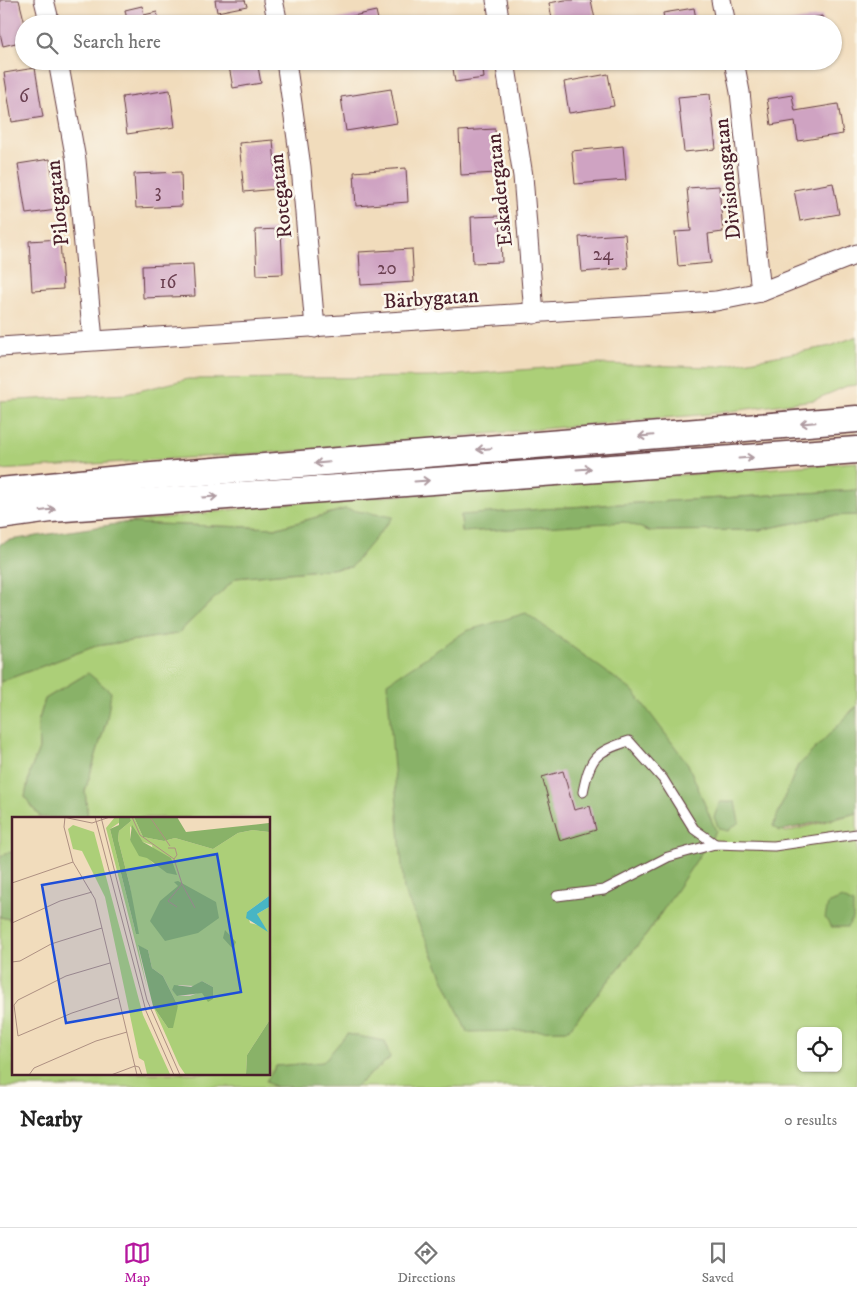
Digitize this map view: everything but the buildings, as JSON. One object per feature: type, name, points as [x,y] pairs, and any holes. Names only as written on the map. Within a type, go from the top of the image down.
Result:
[{"type":"main road","points":[[0,491],[150,476],[857,419]]},
{"type":"main road","points":[[0,516],[51,509],[857,450]]},
{"type":"street","points":[[44,0],[48,15]]},
{"type":"street","points":[[273,0],[276,15]]},
{"type":"street","points":[[496,0],[498,15]]},
{"type":"street","points":[[720,0],[724,15]]},
{"type":"street","name":"Pilotgatan","points":[[60,70],[76,160],[93,340]]},
{"type":"street","name":"Rotegatan","points":[[287,70],[301,167],[315,328]]},
{"type":"street","name":"Eskadergatan","points":[[506,70],[523,176],[534,314]]},
{"type":"street","name":"Divisionsgatan","points":[[736,70],[740,92],[761,292]]},
{"type":"street","name":"Bärbygatan","points":[[0,347],[716,301],[761,292],[857,254]]},
{"type":"lane","points":[[583,792],[588,770],[603,750],[628,741],[663,779],[694,829],[715,844]]},
{"type":"lane","points":[[557,896],[604,890],[668,857],[715,844],[774,846],[857,834]]},
{"type":"green space","points":[[857,336],[857,385],[847,386],[814,400],[709,414],[295,451],[0,470],[0,401],[126,394],[188,379],[432,377],[596,364],[717,367],[831,346]]},
{"type":"green space","points":[[857,462],[857,490],[569,507],[461,516],[462,532],[625,521],[649,531],[759,530],[829,516],[857,515],[857,706],[851,711],[779,813],[773,826],[786,832],[857,813],[857,1087],[355,1087],[390,1058],[276,1066],[266,1081],[276,1087],[0,1087],[0,917],[12,920],[12,1074],[270,1074],[270,817],[88,817],[85,791],[107,719],[88,673],[45,699],[38,723],[39,749],[30,772],[25,797],[40,817],[12,817],[12,852],[6,853],[0,858],[0,682],[96,646],[177,634],[236,578],[351,567],[345,509],[278,528],[123,523],[278,504]],"holes":[[[715,831],[647,934],[568,1030]]]},
{"type":"green space","points":[[857,490],[857,515],[829,516],[759,530],[649,531],[625,522],[462,532],[461,515]]},
{"type":"green space","points":[[345,509],[393,517],[351,567],[236,578],[177,634],[96,646],[0,682],[0,544],[10,540],[123,523],[278,528]]},
{"type":"green space","points":[[526,613],[634,692],[688,764],[716,831],[647,934],[568,1030],[467,1032],[404,891],[387,683],[466,631]]},
{"type":"green space","points":[[88,673],[111,692],[107,719],[85,791],[88,817],[40,817],[25,797],[30,772],[39,749],[38,723],[45,699]]},
{"type":"green space","points":[[857,706],[857,813],[780,831],[773,826],[797,767]]},
{"type":"green space","points":[[720,802],[735,802],[739,822],[728,831],[719,829],[714,817]]},
{"type":"green space","points":[[12,852],[12,920],[0,917],[0,858],[6,853]]},
{"type":"green space","points":[[842,898],[853,904],[853,919],[847,927],[831,927],[825,918],[828,904]]},
{"type":"green space","points":[[347,1034],[385,1041],[390,1058],[355,1087],[276,1087],[266,1082],[276,1066],[323,1062]]}]
